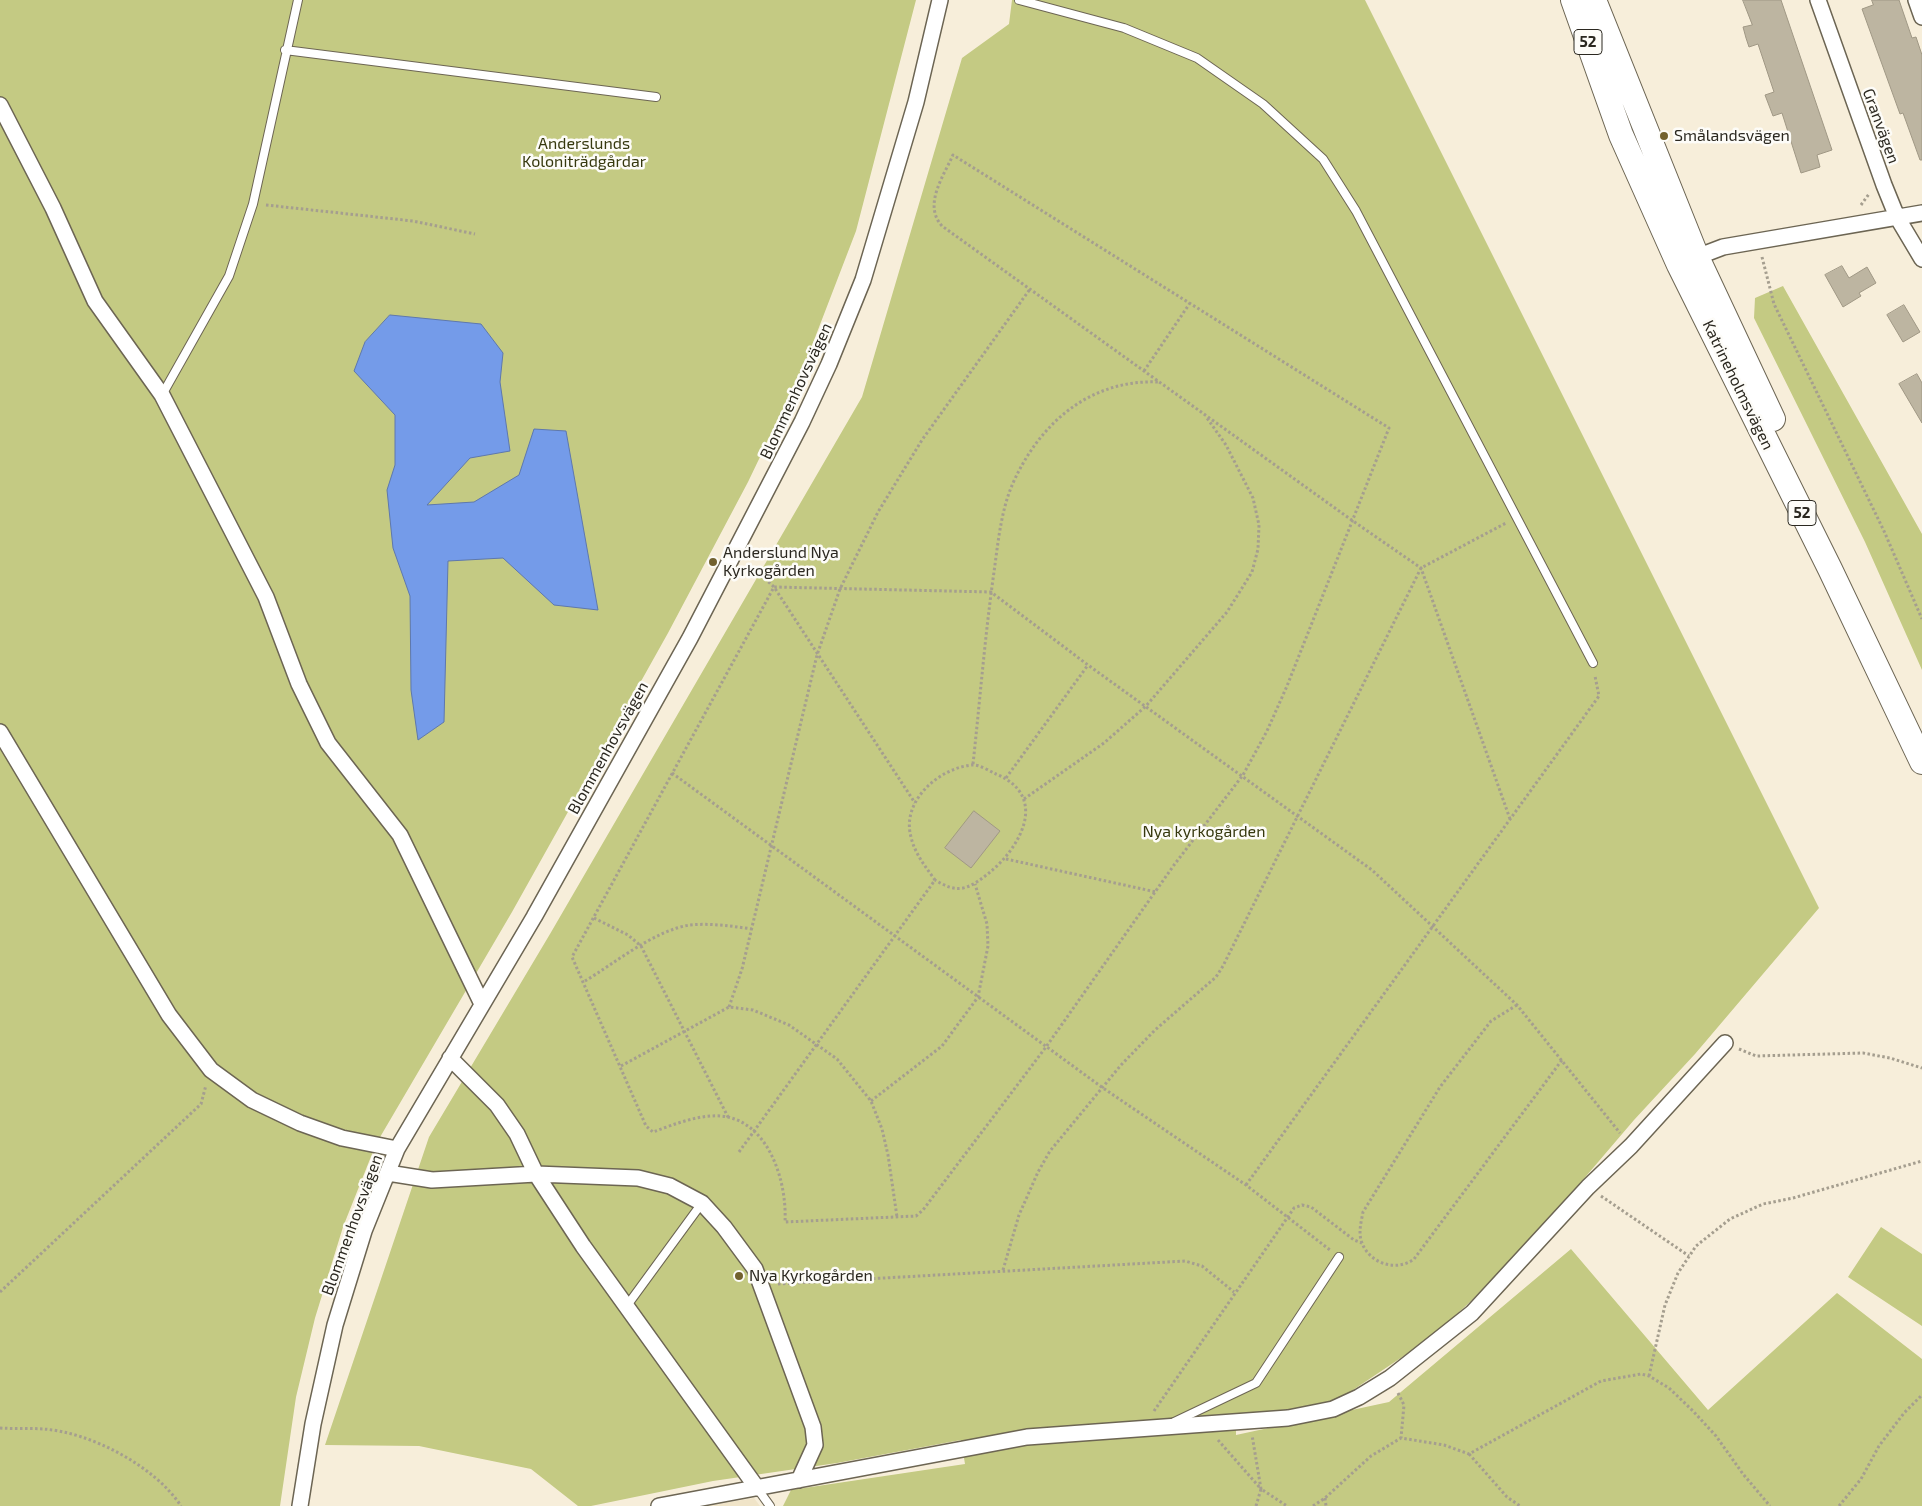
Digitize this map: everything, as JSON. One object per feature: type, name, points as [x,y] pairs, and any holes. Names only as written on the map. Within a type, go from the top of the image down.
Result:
[{"type":"main road","name":"Katrineholmsvägen","points":[[1573,0],[1621,135],[1688,261],[1922,731]]},
{"type":"main road","name":"Katrineholmsvägen","points":[[1594,0],[1688,261],[1825,560],[1922,762]]},
{"type":"street","name":"Blommenhovsvägen","points":[[300,1506],[313,1424],[335,1325],[364,1232],[397,1149],[534,917],[690,638],[771,485],[829,364],[863,280],[882,222],[916,102],[940,0]]},
{"type":"street","name":"Granvägen","points":[[1818,0],[1884,185],[1898,217],[1922,259]]},
{"type":"street","points":[[1916,0],[1922,16]]},
{"type":"street","points":[[0,105],[53,208],[95,301],[162,395],[266,597],[299,684],[328,742],[400,835],[482,1004]]},
{"type":"street","points":[[1688,261],[1723,247],[1922,212]]},
{"type":"street","points":[[0,732],[169,1015],[211,1070],[252,1100],[300,1123],[342,1138],[397,1149]]},
{"type":"street","points":[[659,1506],[1027,1437],[1288,1418],[1333,1409],[1359,1397],[1390,1378],[1472,1313],[1588,1187],[1631,1146],[1725,1043]]},
{"type":"street","points":[[450,1058],[497,1105],[517,1134],[536,1174],[626,1307],[756,1488]]},
{"type":"street","points":[[388,1173],[432,1180],[536,1174],[638,1178],[670,1186],[702,1203],[744,1252],[755,1269],[813,1427],[815,1445],[799,1480]]},
{"type":"lane","points":[[162,395],[229,276],[253,204],[285,50],[298,0]]},
{"type":"lane","points":[[1019,0],[1124,28],[1197,58],[1263,104],[1324,160],[1356,211],[1593,663]]},
{"type":"lane","points":[[285,50],[656,97]]},
{"type":"lane","points":[[626,1307],[702,1203]]},
{"type":"lane","points":[[1165,1427],[1256,1383],[1339,1257]]},
{"type":"lane","points":[[756,1488],[770,1506]]},
{"type":"path","points":[[774,587],[572,957],[646,1126],[653,1132],[694,1118],[728,1117],[753,1131],[770,1152],[777,1169],[784,1190],[785,1222],[916,1216],[922,1210],[1046,1047],[1156,892],[1243,775],[1287,686],[1353,521],[1390,428],[953,155],[933,205],[935,218],[942,226],[1353,521],[1421,568],[1510,819]]},
{"type":"path","points":[[1856,207],[1862,204],[1871,187],[1884,185]]},
{"type":"path","points":[[253,204],[413,221],[475,234]]},
{"type":"path","points":[[1764,240],[1761,262],[1774,304],[1884,531],[1922,619]]},
{"type":"path","points":[[729,1007],[742,969],[752,929],[817,655],[840,588],[878,512],[922,440],[1030,289]]},
{"type":"path","points":[[1144,371],[1190,303]]},
{"type":"path","points":[[974,764],[998,537],[1013,484],[1034,446],[1066,410],[1090,396],[1117,384],[1138,381],[1159,382]]},
{"type":"path","points":[[1024,799],[1104,743],[1146,706],[1227,612],[1252,572],[1258,549],[1259,525],[1253,498],[1226,446],[1205,415]]},
{"type":"path","points":[[1003,1270],[1019,1215],[1038,1172],[1050,1151],[1103,1088],[1156,1030],[1216,977],[1421,568],[1518,517]]},
{"type":"path","points":[[761,575],[774,587],[915,803]]},
{"type":"path","points":[[774,587],[991,592],[1088,665],[1243,775],[1297,817],[1372,870],[1518,1005],[1631,1146]]},
{"type":"path","points":[[1246,1185],[1599,696],[1593,663]]},
{"type":"path","points":[[1006,778],[1088,665]]},
{"type":"path","points":[[974,764],[1006,778],[1024,799],[1026,820],[1006,859],[975,884],[963,888],[949,888],[935,880],[918,857],[910,836],[909,819],[915,803],[931,782],[948,770],[974,764]]},
{"type":"path","points":[[672,773],[1103,1088],[1246,1185],[1339,1257]]},
{"type":"path","points":[[1006,859],[1156,892]]},
{"type":"path","points":[[739,1152],[935,880]]},
{"type":"path","points":[[871,1101],[942,1046],[978,997],[988,946],[987,924],[975,884]]},
{"type":"path","points":[[594,918],[628,935],[641,946],[728,1117]]},
{"type":"path","points":[[584,982],[670,930],[690,925],[712,924],[752,929]]},
{"type":"path","points":[[1362,1244],[1359,1228],[1363,1212],[1440,1087],[1491,1022],[1518,1005]]},
{"type":"path","points":[[620,1066],[729,1007],[753,1010],[789,1025],[837,1059],[871,1101],[882,1129],[888,1155],[897,1217]]},
{"type":"path","points":[[1725,1043],[1756,1056],[1863,1053],[1890,1058],[1922,1068]]},
{"type":"path","points":[[1143,1428],[1234,1292],[1294,1208],[1302,1205],[1311,1207],[1362,1244],[1369,1253],[1384,1264],[1396,1267],[1407,1264],[1414,1259],[1562,1060]]},
{"type":"path","points":[[0,1292],[200,1104],[211,1070]]},
{"type":"path","points":[[1649,1376],[1665,1305],[1678,1273],[1696,1246],[1730,1219],[1762,1204],[1793,1198],[1922,1161]]},
{"type":"path","points":[[1588,1187],[1689,1256]]},
{"type":"path","points":[[761,1286],[1003,1270],[1185,1261],[1202,1266],[1234,1292]]},
{"type":"path","points":[[1469,1454],[1601,1382],[1642,1374],[1669,1388],[1716,1436],[1743,1474],[1770,1506]]},
{"type":"path","points":[[1390,1378],[1404,1405],[1401,1438]]},
{"type":"path","points":[[1839,1506],[1861,1479],[1879,1446],[1904,1413],[1922,1395]]},
{"type":"path","points":[[1249,1421],[1262,1488],[1256,1506]]},
{"type":"path","points":[[1205,1425],[1262,1488],[1287,1506]]},
{"type":"path","points":[[0,1428],[44,1429],[74,1434],[122,1454],[145,1470],[174,1495],[181,1506]]},
{"type":"path","points":[[1313,1506],[1371,1456],[1401,1438],[1444,1445],[1469,1454],[1506,1497],[1520,1506]]},
{"type":"path","points":[[1324,1498],[1326,1506]]},
{"type":"shaded area","points":[[754,1498],[760,1506],[707,1506]]},
{"type":"green space","name":"Anderslunds Koloniträdgårdar","points":[[0,0],[916,0],[856,231],[806,361],[748,482],[668,633],[512,912],[376,1144],[343,1227],[315,1318],[296,1397],[280,1506],[0,1506]]},
{"type":"green space","name":"Nya kyrkogården","points":[[1012,0],[1365,0],[1819,908],[1695,1054],[1634,1120],[1552,1216],[1471,1301],[1432,1337],[1350,1392],[1320,1406],[1287,1412],[1236,1416],[1236,1435],[1389,1402],[1571,1249],[1708,1410],[1837,1293],[1922,1359],[1922,1506],[783,1506],[791,1490],[965,1464],[961,1440],[837,1463],[713,1481],[591,1506],[578,1506],[531,1469],[419,1446],[325,1445],[429,1137],[550,934],[862,397],[962,58],[1009,24]]},
{"type":"green space","points":[[1783,286],[1922,534],[1922,670],[1865,542],[1754,318],[1755,298]]},
{"type":"green space","points":[[1881,1227],[1922,1254],[1922,1326],[1848,1277]]},
{"type":"water","points":[[390,315],[481,324],[503,353],[500,382],[510,451],[470,458],[427,505],[474,502],[519,475],[534,429],[566,431],[598,610],[554,605],[503,558],[448,561],[444,722],[418,740],[411,690],[410,596],[393,548],[387,490],[395,465],[395,415],[354,371],[365,342]]},
{"type":"building","points":[[1743,0],[1781,0],[1832,150],[1817,155],[1820,167],[1801,173],[1782,113],[1773,116],[1765,95],[1774,92],[1758,44],[1749,47],[1743,27],[1752,25]]},
{"type":"building","points":[[1872,0],[1899,0],[1912,38],[1916,37],[1922,55],[1922,160],[1920,160],[1903,113],[1900,114],[1862,9],[1873,5]]},
{"type":"building","points":[[1842,266],[1849,278],[1867,267],[1876,283],[1859,293],[1861,296],[1843,307],[1825,275]]},
{"type":"building","points":[[1904,305],[1920,332],[1903,342],[1887,315]]},
{"type":"building","points":[[1917,374],[1922,383],[1922,423],[1899,384]]},
{"type":"building","points":[[974,811],[1000,831],[971,868],[945,848]]},
{"type":"place","name":"Smålandsvägen","points":[[1664,136]]},
{"type":"place","name":"Anderslund Nya Kyrkogården","points":[[713,562]]},
{"type":"place","name":"Nya Kyrkogården","points":[[739,1276]]}]
